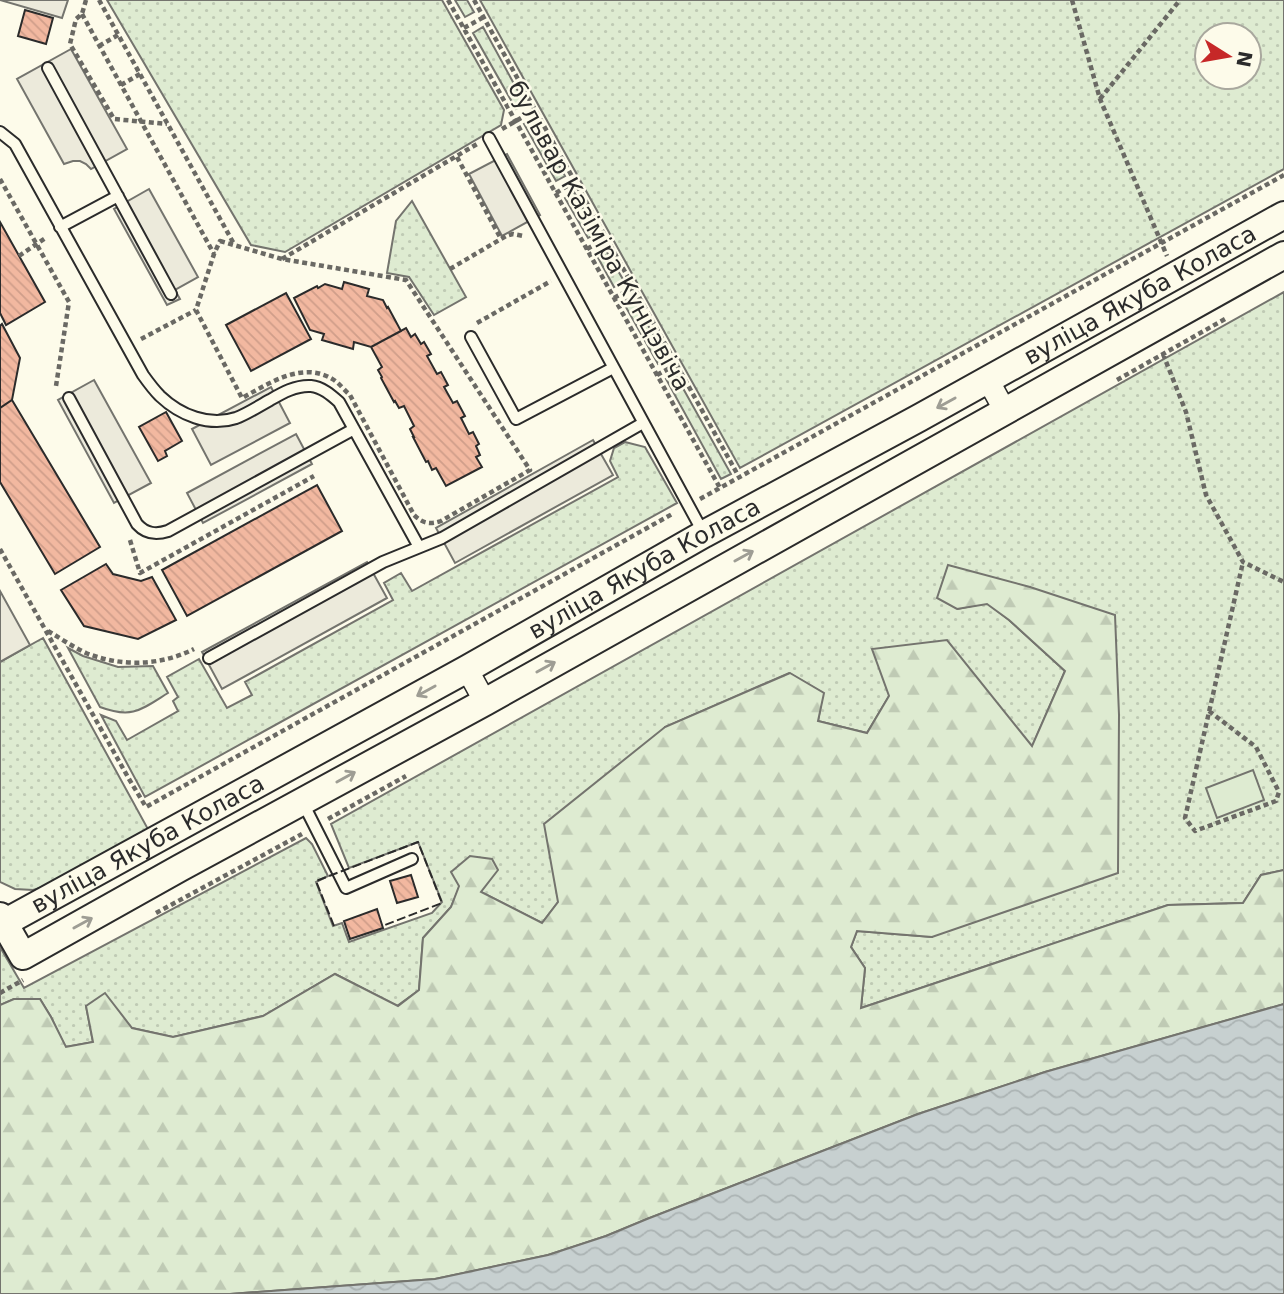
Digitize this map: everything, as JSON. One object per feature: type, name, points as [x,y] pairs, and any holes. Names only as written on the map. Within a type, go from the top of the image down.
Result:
[{"type":"street","name":"вуліца Якуба Коласа","points":[[1284,215],[704,534],[467,669],[2,919],[23,956],[485,702],[1284,255]]},
{"type":"street","points":[[988,380],[1005,411]]},
{"type":"street","points":[[467,669],[485,702]]},
{"type":"lane","points":[[48,68],[171,294]]},
{"type":"lane","points":[[0,132],[15,144],[143,375],[160,396],[197,419],[216,422],[236,418],[298,387],[313,386],[327,392],[339,402],[418,547]]},
{"type":"lane","points":[[489,138],[704,534]]},
{"type":"lane","points":[[60,227],[118,196]]},
{"type":"lane","points":[[472,331],[516,419],[613,368]]},
{"type":"lane","points":[[69,398],[137,524],[143,530],[160,534],[354,429]]},
{"type":"lane","points":[[209,658],[383,562],[442,538],[643,423]]},
{"type":"lane","points":[[302,802],[346,888],[412,859]]},
{"type":"path","points":[[86,0],[82,14],[76,19],[70,44],[114,119],[168,124]]},
{"type":"path","points":[[99,0],[234,244]]},
{"type":"path","name":"бульвар Казіміра Кунцэвіча","points":[[449,0],[720,488]]},
{"type":"path","name":"бульвар Казіміра Кунцэвіча","points":[[474,0],[739,477]]},
{"type":"path","points":[[1072,0],[1100,99],[1175,276]]},
{"type":"path","points":[[1100,99],[1180,0]]},
{"type":"path","points":[[82,14],[214,254]]},
{"type":"path","points":[[464,28],[484,17]]},
{"type":"path","points":[[99,46],[118,35]]},
{"type":"path","points":[[121,85],[140,74]]},
{"type":"path","points":[[282,259],[535,110]]},
{"type":"path","points":[[457,156],[501,239]]},
{"type":"path","points":[[0,549],[146,807],[1284,175]]},
{"type":"path","points":[[0,179],[69,302],[56,388]]},
{"type":"path","points":[[555,192],[575,181]]},
{"type":"path","points":[[19,256],[60,227]]},
{"type":"path","points":[[450,270],[513,234],[520,234],[531,242]]},
{"type":"path","points":[[587,249],[607,238]]},
{"type":"path","points":[[127,346],[196,310],[220,241],[282,259],[406,280],[530,470],[441,521],[420,521],[350,395],[334,380],[315,373],[296,373],[242,398],[196,310]]},
{"type":"path","points":[[546,271],[558,291]]},
{"type":"path","points":[[472,331],[552,280]]},
{"type":"path","points":[[614,298],[634,287]]},
{"type":"path","points":[[1164,354],[1186,412],[1206,495],[1243,562],[1284,582]]},
{"type":"path","points":[[657,375],[677,364]]},
{"type":"path","points":[[129,537],[140,573],[314,476]]},
{"type":"path","points":[[1209,711],[1256,747],[1279,792],[1276,801],[1195,831],[1185,818],[1209,711],[1243,562]]},
{"type":"path","points":[[45,630],[85,652],[119,663],[155,662],[202,645]]},
{"type":"green space","points":[[107,0],[442,0],[504,110],[501,125],[285,252],[251,245]]},
{"type":"green space","points":[[455,0],[467,0],[474,12],[465,17]]},
{"type":"green space","points":[[480,0],[1284,0],[1284,169],[740,468]]},
{"type":"green space","points":[[483,27],[525,104],[516,109],[473,33]]},
{"type":"green space","points":[[533,119],[565,176],[556,181],[524,124]]},
{"type":"green space","points":[[574,192],[597,233],[588,238],[565,198]]},
{"type":"green space","points":[[412,201],[466,297],[434,315],[409,277],[387,273],[396,221]]},
{"type":"green space","points":[[605,249],[624,281],[614,287],[596,254]]},
{"type":"green space","points":[[1284,292],[1284,870],[1261,875],[1243,903],[1168,905],[861,1008],[865,968],[851,947],[857,931],[932,937],[1119,715],[1030,587],[957,609],[987,603],[1065,671],[1032,747],[889,696],[867,733],[818,721],[823,693],[789,673],[665,727],[558,902],[542,923],[481,892],[452,871],[460,886],[451,907],[423,938],[419,990],[397,1006],[335,974],[263,1016],[173,1037],[132,1028],[86,1006],[93,1042],[65,1047],[40,999],[14,999],[0,1005],[0,947],[24,988],[306,838],[312,844],[328,876],[316,882],[333,926],[342,923],[349,942],[432,913],[442,902],[418,842],[349,868],[331,824]]},
{"type":"green space","points":[[632,297],[667,359],[658,364],[623,302]]},
{"type":"green space","points":[[675,374],[731,474],[721,479],[666,379]]},
{"type":"green space","points":[[625,442],[645,447],[677,503],[145,797],[101,715],[116,721],[127,740],[178,711],[173,701],[178,697],[167,677],[199,659],[227,708],[252,695],[245,682],[393,600],[384,583],[401,573],[412,591],[618,477],[610,461],[614,448]]},
{"type":"green space","points":[[948,565],[1030,587],[1115,615],[1119,715],[1118,873],[932,937],[857,931],[851,947],[865,968],[861,1008],[1168,905],[1243,903],[1261,875],[1284,870],[1284,1004],[1045,1072],[918,1114],[606,1236],[548,1255],[435,1279],[230,1294],[0,1294],[0,1005],[14,999],[40,999],[66,1047],[93,1042],[86,1006],[105,993],[132,1028],[173,1037],[263,1016],[335,974],[398,1006],[419,990],[423,938],[451,907],[459,886],[451,872],[470,856],[492,859],[498,870],[481,892],[542,923],[558,902],[544,824],[665,727],[790,673],[824,693],[818,721],[867,733],[889,696],[872,649],[947,640],[1032,746],[1065,671],[1009,620],[987,604],[957,609],[937,598]]},
{"type":"green space","points":[[43,638],[149,831],[53,884],[33,890],[15,889],[0,882],[0,662]]},
{"type":"green space","points":[[68,648],[83,656],[118,667],[153,666],[168,693],[136,711],[111,711],[100,707]]},
{"type":"green space","points":[[1253,770],[1264,800],[1217,818],[1206,788]]},
{"type":"shaded area","points":[[0,0],[68,0],[62,18]]},
{"type":"shaded area","points":[[71,49],[127,149],[91,169],[80,161],[64,164],[17,79]]},
{"type":"shaded area","points":[[507,154],[540,215],[502,236],[469,174]]},
{"type":"shaded area","points":[[149,189],[198,277],[175,290],[180,299],[167,305],[114,209]]},
{"type":"shaded area","points":[[94,380],[151,483],[114,503],[58,400]]},
{"type":"shaded area","points":[[271,387],[290,423],[211,465],[192,429]]},
{"type":"shaded area","points":[[296,434],[312,464],[203,523],[187,493]]},
{"type":"shaded area","points":[[593,440],[613,475],[455,563],[436,528]]},
{"type":"shaded area","points":[[367,562],[387,598],[222,689],[202,652]]},
{"type":"shaded area","points":[[0,591],[30,645],[0,662]]},
{"type":"water","points":[[1284,1004],[1284,1294],[230,1294],[435,1279],[548,1255],[606,1236],[918,1114],[1045,1072]]},
{"type":"building","points":[[25,10],[53,18],[46,44],[18,36]]},
{"type":"building","points":[[0,222],[45,302],[6,325],[0,313]]},
{"type":"building","points":[[344,282],[369,289],[367,296],[383,300],[401,331],[371,347],[354,342],[353,349],[322,340],[324,334],[310,330],[294,298],[325,284],[342,289]]},
{"type":"building","points":[[286,293],[311,339],[251,371],[226,325]]},
{"type":"building","points":[[2,324],[20,358],[12,400],[0,408],[0,326]]},
{"type":"building","points":[[406,328],[411,337],[415,334],[421,344],[424,342],[431,354],[427,356],[437,374],[441,372],[448,385],[444,387],[453,403],[457,401],[465,416],[461,418],[469,434],[473,432],[479,444],[476,446],[480,455],[476,457],[482,467],[446,486],[436,468],[432,470],[428,461],[426,462],[410,429],[414,426],[404,406],[399,408],[394,402],[381,378],[378,370],[382,367],[371,347]]},
{"type":"building","points":[[12,400],[100,547],[55,574],[0,482],[0,408]]},
{"type":"building","points":[[166,412],[182,441],[165,451],[167,456],[158,461],[139,427]]},
{"type":"building","points":[[317,485],[342,531],[187,616],[162,570]]},
{"type":"building","points":[[106,564],[113,574],[141,581],[152,577],[176,620],[138,639],[84,626],[61,590]]},
{"type":"building","points":[[411,875],[418,897],[397,903],[390,881]]},
{"type":"building","points":[[377,909],[383,928],[350,939],[344,921]]},
{"type":"fence","points":[[334,926],[316,881],[418,842],[442,903],[385,925]]}]
